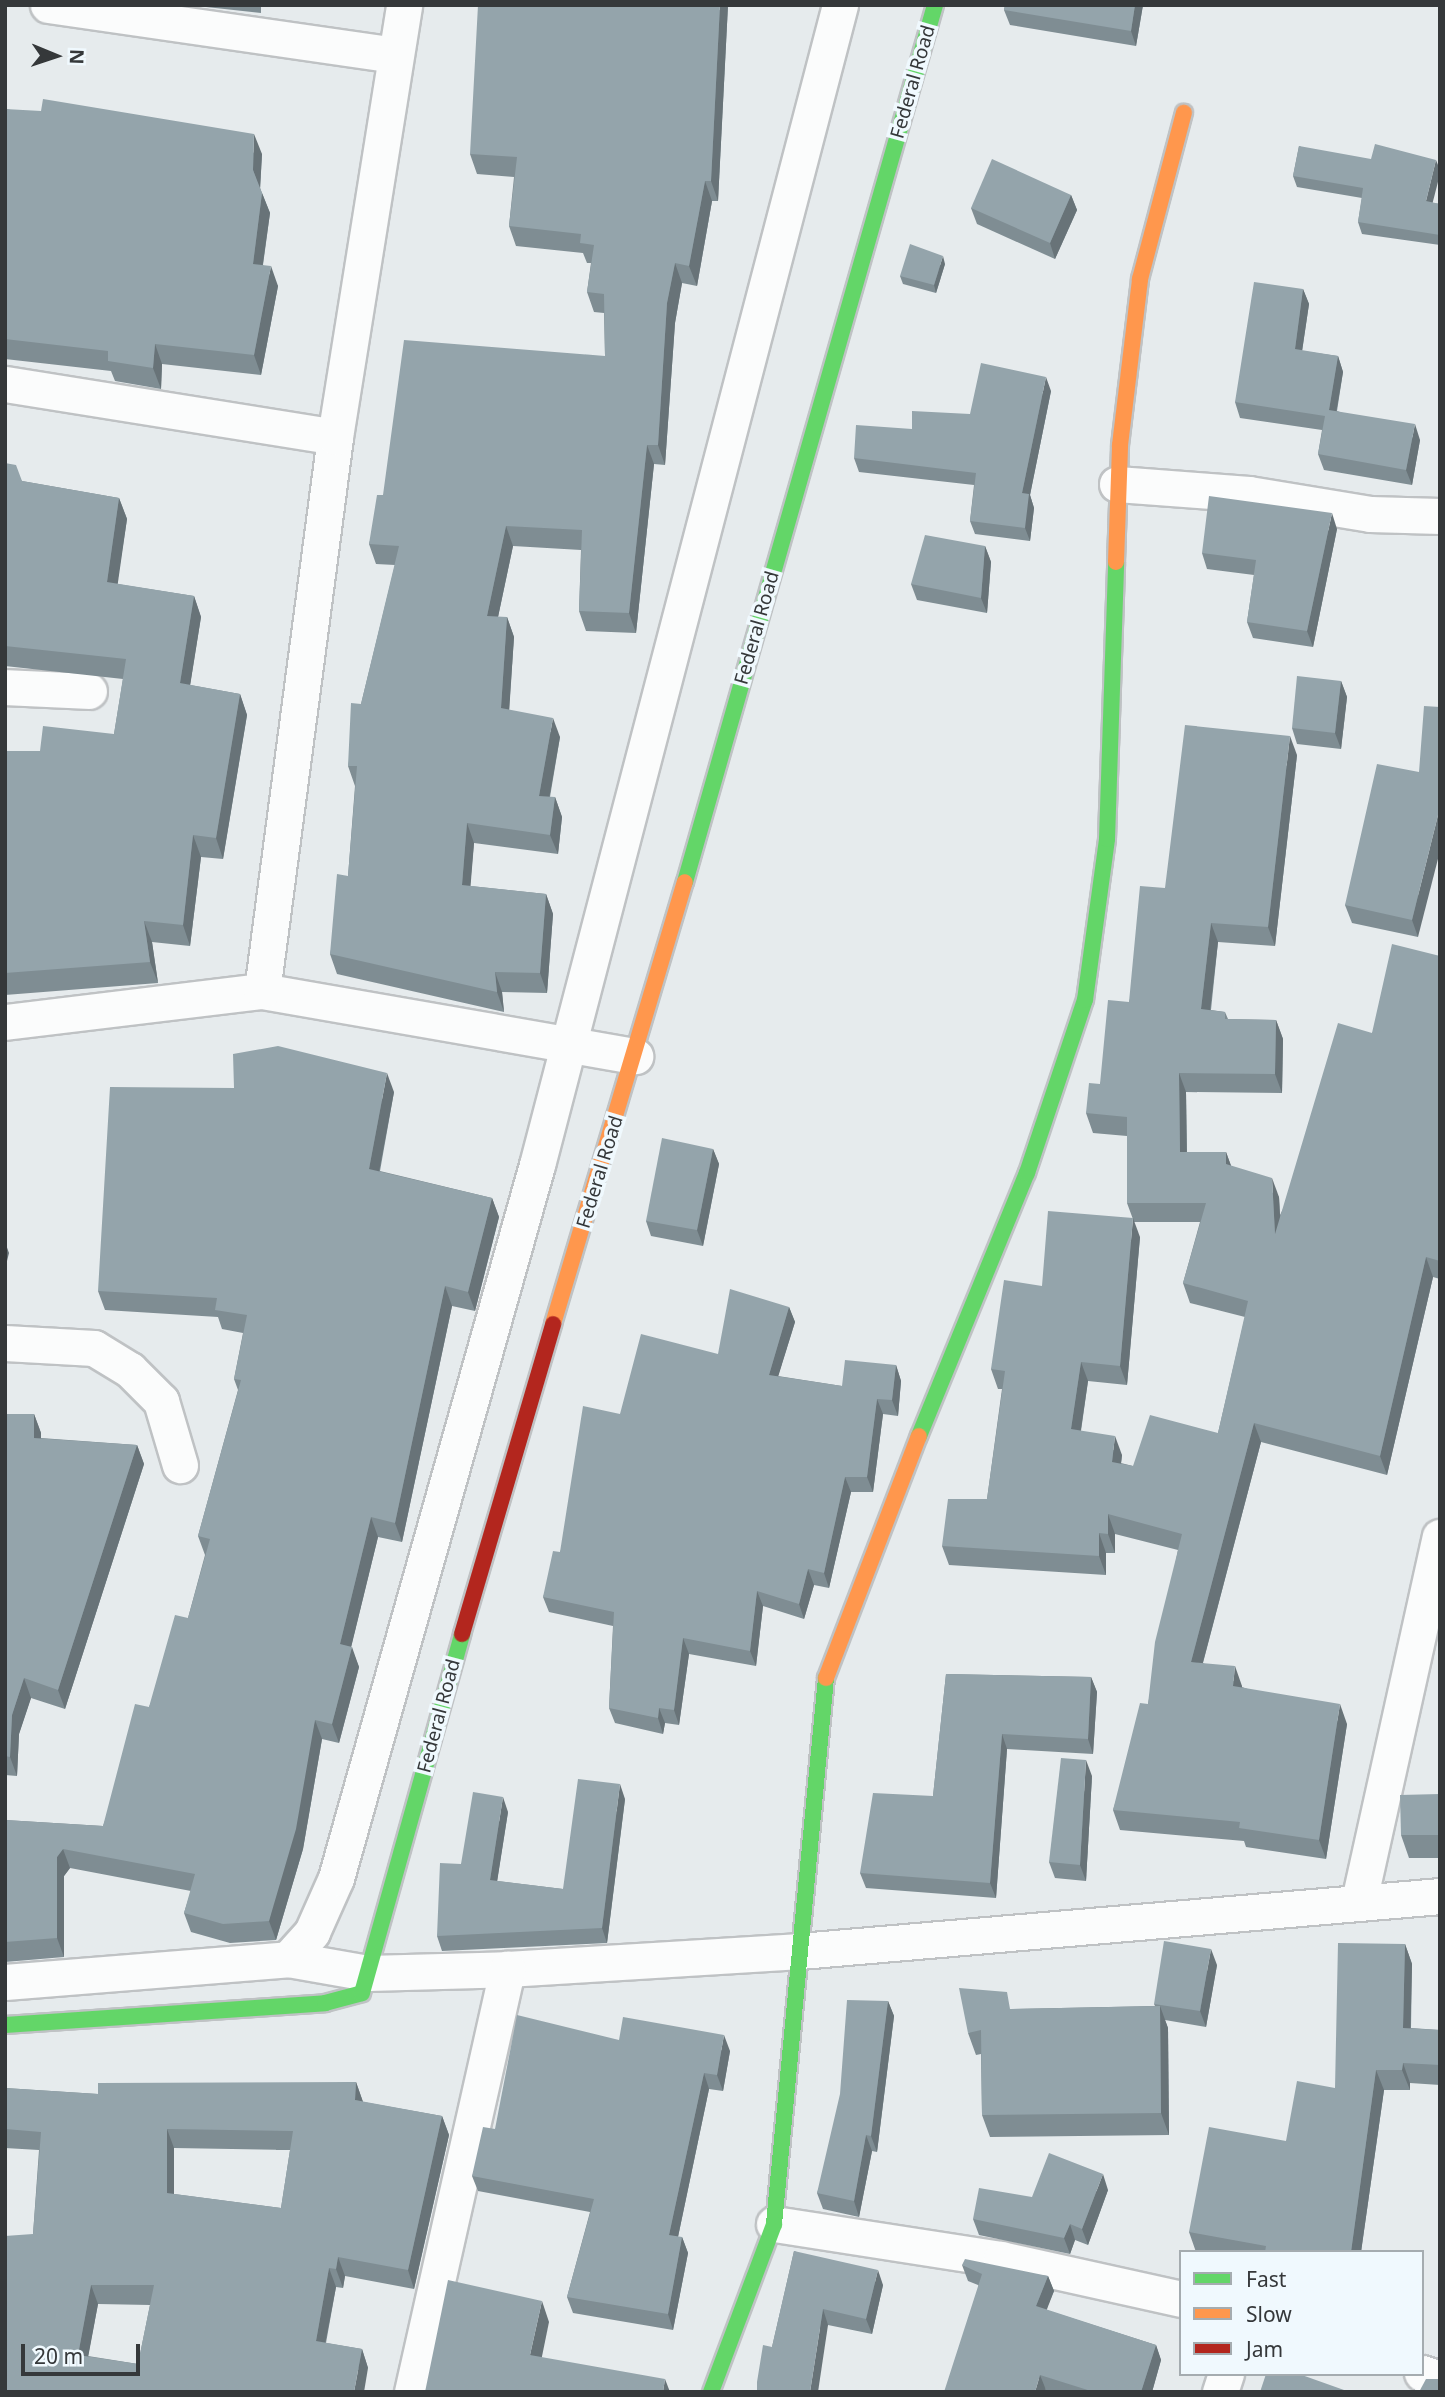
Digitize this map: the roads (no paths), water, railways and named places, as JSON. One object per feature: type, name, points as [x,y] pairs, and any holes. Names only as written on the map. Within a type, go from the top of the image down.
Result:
[{"type":"street","points":[[48,5],[394,55]]},
{"type":"street","points":[[262,991],[335,437],[404,5]]},
{"type":"street","points":[[288,1959],[312,1932],[336,1878],[568,1043],[840,5]]},
{"type":"street","name":"Federal Road","points":[[5,2025],[325,2003],[362,1993],[493,1522],[635,1056],[935,5]]},
{"type":"street","points":[[711,2392],[774,2224],[828,1660],[1027,1173],[1085,1000],[1107,839],[1117,484],[1140,279],[1184,114]]},
{"type":"street","points":[[5,384],[335,437]]},
{"type":"street","points":[[1117,484],[1249,494],[1370,514],[1440,516]]},
{"type":"street","points":[[5,687],[89,691]]},
{"type":"street","points":[[5,1022],[262,991],[635,1056]]},
{"type":"street","points":[[5,1343],[94,1348],[130,1370],[161,1401],[180,1465]]},
{"type":"street","points":[[1359,1901],[1440,1537]]},
{"type":"street","points":[[5,1982],[288,1959],[368,1973],[508,1969],[800,1951],[1440,1896]]},
{"type":"street","points":[[412,2392],[508,1969]]},
{"type":"street","points":[[774,2224],[1002,2259],[1179,2299]]}]
